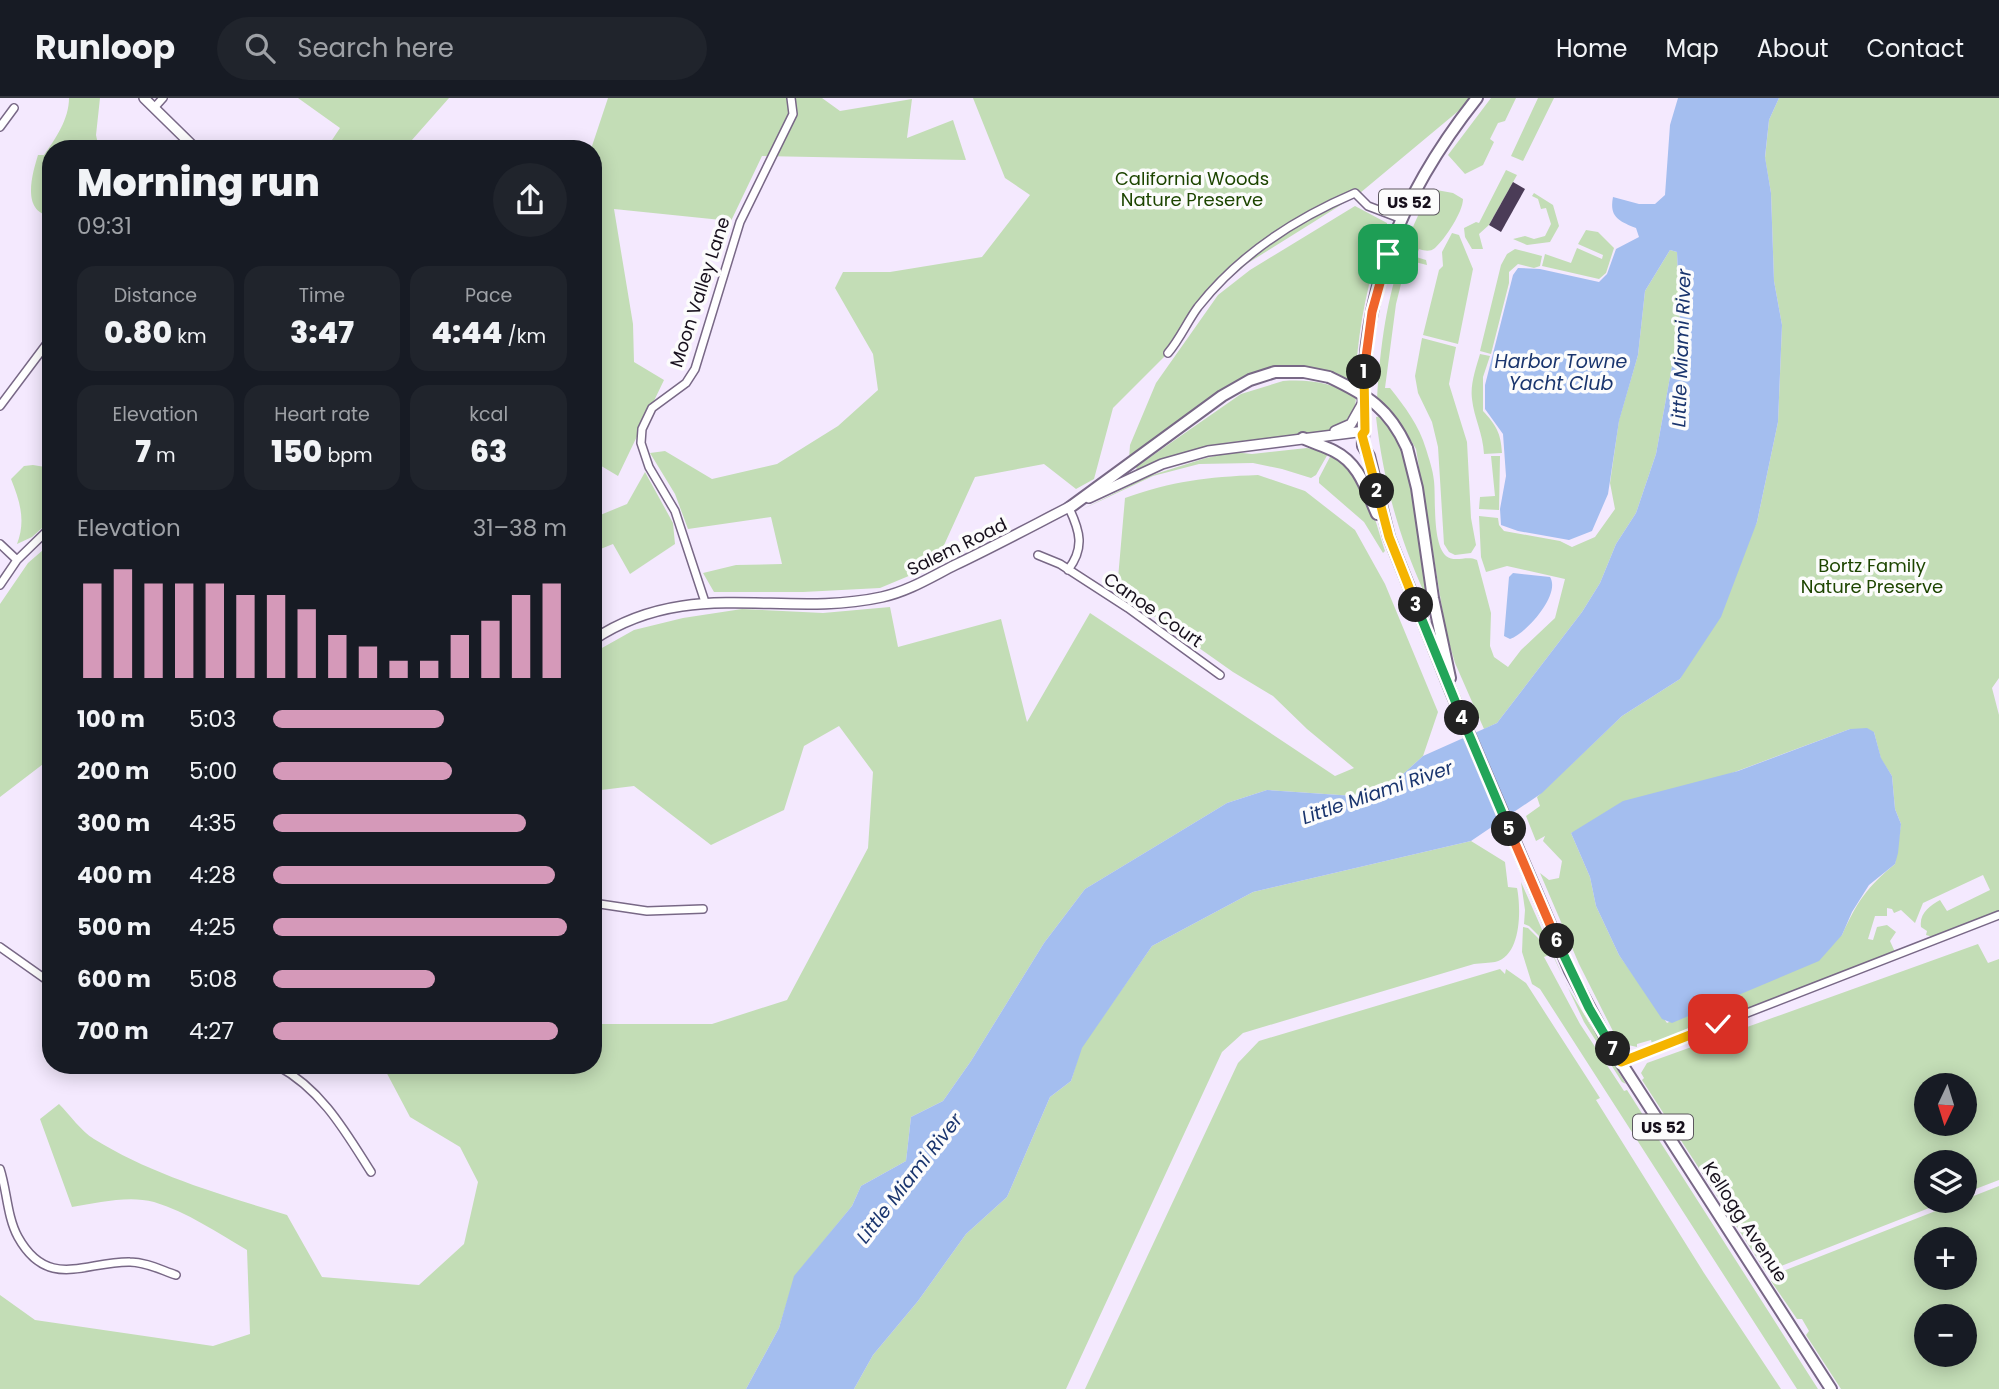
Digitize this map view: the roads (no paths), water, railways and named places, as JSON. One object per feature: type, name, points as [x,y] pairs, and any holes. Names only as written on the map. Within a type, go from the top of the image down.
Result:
[{"type":"main road","name":"Kellogg Avenue","points":[[1477,98],[1424,172],[1385,263],[1372,312],[1365,356],[1363,446],[1369,456],[1389,537],[1452,694],[1570,971],[1621,1062],[1831,1389]]},
{"type":"main road","points":[[1069,508],[1222,396],[1250,380],[1275,372],[1304,372],[1329,377],[1370,398],[1400,432],[1407,448],[1417,488],[1433,598],[1448,661],[1452,694]]},
{"type":"main road","points":[[1303,438],[1341,455],[1355,467],[1389,537]]},
{"type":"street","points":[[144,98],[187,140]]},
{"type":"street","points":[[154,108],[163,98]]},
{"type":"street","name":"Moon Valley Lane","points":[[705,602],[675,511],[649,467],[641,435],[652,408],[686,383],[695,369],[740,222],[793,114],[791,98]]},
{"type":"street","points":[[0,127],[14,108]]},
{"type":"street","points":[[1168,353],[1197,308],[1233,270],[1279,233],[1304,217],[1355,193],[1368,206],[1402,219]]},
{"type":"street","points":[[0,406],[42,350]]},
{"type":"street","name":"Salem Road","points":[[1324,436],[1351,424],[1364,401]]},
{"type":"street","name":"Salem Road","points":[[602,636],[637,618],[705,602],[845,602],[884,597],[919,584],[1162,464],[1232,446],[1365,431]]},
{"type":"street","points":[[1068,570],[1078,554],[1080,536],[1069,508]]},
{"type":"street","points":[[0,585],[17,560],[42,536]]},
{"type":"street","points":[[0,544],[17,560]]},
{"type":"street","name":"Canoe Court","points":[[1038,555],[1068,570],[1128,608],[1220,675]]},
{"type":"street","points":[[602,904],[647,911],[703,909]]},
{"type":"street","points":[[1621,1062],[1999,915]]},
{"type":"street","points":[[0,947],[42,977]]},
{"type":"street","points":[[290,1074],[331,1110],[371,1172]]},
{"type":"street","points":[[0,1169],[18,1236],[30,1253],[41,1261],[72,1270],[131,1262],[176,1275]]},
{"type":"water","points":[[1678,98],[1779,98],[1769,120],[1765,157],[1771,193],[1774,281],[1782,325],[1778,422],[1757,522],[1721,617],[1680,679],[1622,716],[1542,793],[1471,841],[1253,892],[1152,946],[1082,1048],[1071,1081],[1050,1097],[1007,1197],[966,1234],[918,1301],[873,1355],[854,1389],[746,1389],[779,1328],[794,1276],[852,1206],[861,1186],[906,1161],[911,1117],[943,1101],[1044,943],[1085,889],[1227,803],[1267,790],[1354,796],[1391,785],[1423,756],[1497,723],[1582,612],[1600,583],[1616,544],[1636,513],[1656,454],[1680,322],[1677,252],[1670,250],[1645,291],[1638,355],[1619,421],[1608,494],[1592,531],[1569,540],[1518,531],[1501,525],[1500,509],[1506,476],[1503,434],[1485,409],[1485,385],[1513,275],[1518,268],[1540,269],[1599,282],[1607,274],[1616,249],[1639,237],[1636,228],[1614,214],[1613,197],[1639,204],[1655,204],[1665,195],[1670,125]]},
{"type":"water","points":[[1513,573],[1550,577],[1552,584],[1547,603],[1525,629],[1510,639],[1504,636],[1509,577]]},
{"type":"water","points":[[1867,728],[1874,732],[1881,758],[1892,776],[1895,809],[1901,824],[1895,864],[1869,885],[1852,912],[1842,935],[1819,961],[1672,1023],[1662,1019],[1619,955],[1596,906],[1590,877],[1571,833],[1623,801],[1738,771],[1850,729]]},
{"type":"park label","name":"California Woods Nature Preserve","points":[[1192,189]]},
{"type":"park label","name":"Bortz Family Nature Preserve","points":[[1872,576]]},
{"type":"water label","name":"Little Miami River","points":[[1681,348]]},
{"type":"water label","name":"Harbor Towne Yacht Club","points":[[1561,372]]},
{"type":"water label","name":"Little Miami River","points":[[1377,792]]},
{"type":"water label","name":"Little Miami River","points":[[909,1178]]}]
